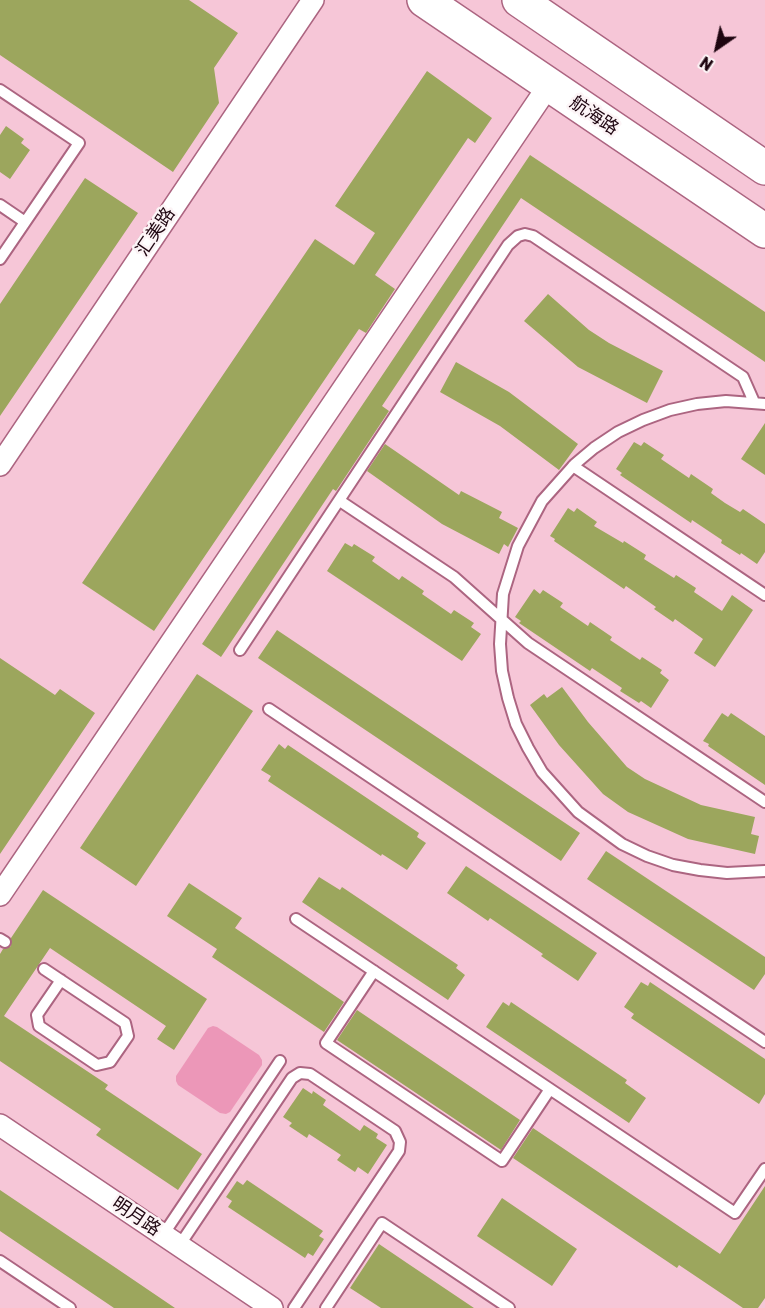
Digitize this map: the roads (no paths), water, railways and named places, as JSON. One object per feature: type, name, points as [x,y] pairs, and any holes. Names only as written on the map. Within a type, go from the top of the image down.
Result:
[{"type":"main road","name":"航海路","points":[[424,0],[765,231]]},
{"type":"main road","points":[[519,0],[765,168]]},
{"type":"street","name":"汇美路","points":[[0,465],[313,0]]},
{"type":"street","points":[[0,895],[549,85]]},
{"type":"street","name":"明月路","points":[[0,1125],[272,1308]]},
{"type":"lane","points":[[0,90],[79,143],[0,259]]},
{"type":"lane","points":[[0,205],[25,222]]},
{"type":"lane","points":[[240,650],[508,245],[518,236],[525,234],[533,236],[743,377],[759,403]]},
{"type":"lane","points":[[759,403],[726,401],[670,410],[618,432],[594,448],[573,466],[542,501],[521,538],[509,569],[500,619],[502,671],[516,724],[542,772],[578,812],[622,844],[647,856],[700,870],[727,873],[765,871]]},
{"type":"lane","points":[[573,466],[765,595]]},
{"type":"lane","points":[[340,501],[454,577],[528,643],[765,802]]},
{"type":"lane","points":[[269,710],[765,1042]]},
{"type":"lane","points":[[296,919],[735,1213],[765,1169]]},
{"type":"lane","points":[[44,969],[61,980],[125,1023],[128,1036],[110,1062],[97,1065],[39,1026],[37,1015],[61,980]]},
{"type":"lane","points":[[374,971],[326,1043],[502,1161],[550,1089]]},
{"type":"lane","points":[[171,1240],[280,1061]]},
{"type":"lane","points":[[171,1240],[292,1078],[300,1073],[310,1074],[395,1131],[400,1142],[399,1150],[294,1308]]},
{"type":"lane","points":[[326,1308],[382,1223],[509,1308]]},
{"type":"lane","points":[[0,1261],[70,1308]]}]
